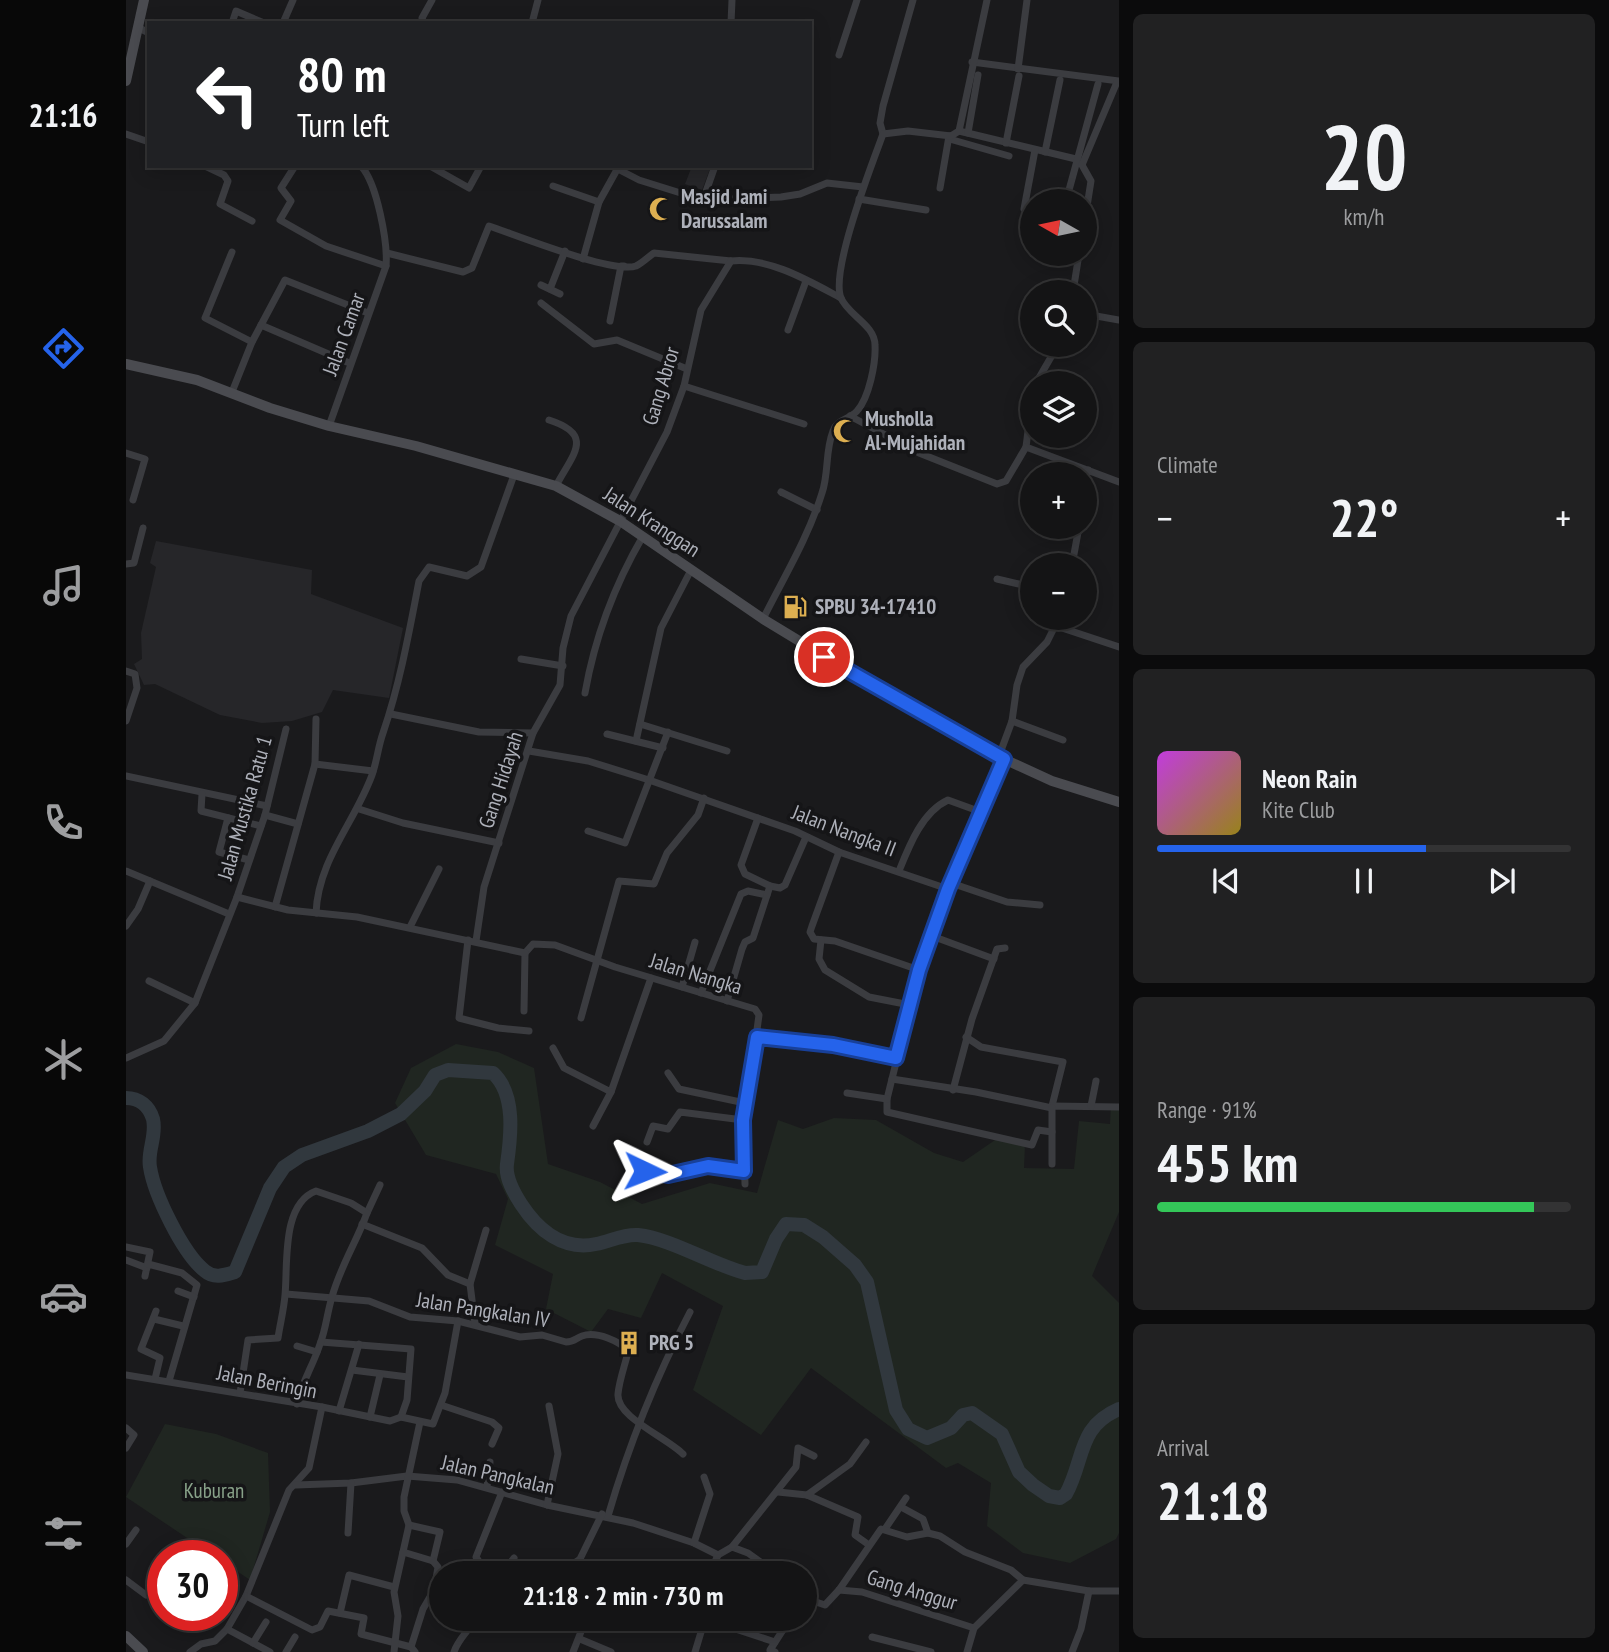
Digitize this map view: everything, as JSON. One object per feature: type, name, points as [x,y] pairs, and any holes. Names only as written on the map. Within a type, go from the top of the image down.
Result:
[{"type":"main road","points":[[126,81],[144,0]]},
{"type":"main road","name":"Jalan Kranggan","points":[[126,364],[232,392],[270,408],[329,426],[416,446],[556,486],[620,521],[764,618],[913,710],[1001,758],[1052,781],[1119,802]]},
{"type":"main road","points":[[126,1636],[143,1652]]},
{"type":"street","points":[[284,21],[293,0]]},
{"type":"street","points":[[423,21],[422,18],[432,0]]},
{"type":"street","points":[[533,21],[538,0]]},
{"type":"street","points":[[731,21],[732,0]]},
{"type":"street","points":[[839,55],[857,0]]},
{"type":"street","points":[[841,298],[841,275],[859,198],[883,134],[880,123],[883,106],[913,0]]},
{"type":"street","points":[[940,188],[987,0]]},
{"type":"street","points":[[1006,143],[1019,73],[1027,0]]},
{"type":"street","points":[[233,21],[236,11],[259,21]]},
{"type":"street","points":[[139,27],[147,32]]},
{"type":"street","points":[[972,62],[1019,73],[1118,81],[1082,165],[1091,181],[1090,189]]},
{"type":"street","points":[[968,133],[978,75]]},
{"type":"street","points":[[1045,152],[1060,80]]},
{"type":"street","points":[[1069,189],[1076,159],[1087,132],[1098,83]]},
{"type":"street","points":[[883,134],[908,131],[968,133],[1076,159]]},
{"type":"street","points":[[126,134],[147,141]]},
{"type":"street","points":[[953,134],[953,140],[1009,156]]},
{"type":"street","points":[[1028,189],[1035,150]]},
{"type":"street","points":[[209,168],[224,175],[228,181],[220,204],[252,221]]},
{"type":"street","points":[[294,168],[281,188],[291,201],[280,220],[326,246],[386,266]]},
{"type":"street","name":"Jalan Camar","points":[[329,426],[386,266],[387,253],[373,187],[364,168]]},
{"type":"street","points":[[434,168],[469,188],[480,168]]},
{"type":"street","points":[[583,259],[599,202],[616,168]]},
{"type":"street","points":[[618,168],[639,180],[703,200],[781,197],[800,194],[827,183],[863,187]]},
{"type":"street","points":[[703,200],[714,168]]},
{"type":"street","points":[[553,186],[599,202]]},
{"type":"street","points":[[859,198],[926,210]]},
{"type":"street","points":[[387,253],[463,272],[472,268],[489,226],[583,259],[624,267],[635,266],[654,253],[744,260],[806,281],[841,298],[872,334],[876,344],[868,386],[858,410],[837,422],[831,434],[826,482],[817,510],[764,618]]},
{"type":"street","points":[[550,289],[565,251]]},
{"type":"street","points":[[232,252],[205,318],[252,342]]},
{"type":"street","name":"Gang Abror","points":[[620,521],[667,432],[684,386],[701,310],[731,261]]},
{"type":"street","points":[[610,321],[621,266],[624,267]]},
{"type":"street","points":[[232,392],[252,342],[285,280],[368,313]]},
{"type":"street","points":[[788,330],[806,281]]},
{"type":"street","points":[[541,285],[559,294]]},
{"type":"street","points":[[541,303],[594,344],[617,340],[687,369]]},
{"type":"street","points":[[1097,316],[1119,320]]},
{"type":"street","points":[[261,325],[347,362]]},
{"type":"street","points":[[684,386],[804,424]]},
{"type":"street","points":[[850,416],[919,453],[998,484],[1006,481],[1025,448]]},
{"type":"street","points":[[549,420],[572,430],[578,442],[556,486]]},
{"type":"street","points":[[1029,448],[1066,462]]},
{"type":"street","points":[[126,453],[145,459],[133,500]]},
{"type":"street","points":[[1097,473],[1119,482]]},
{"type":"street","points":[[316,913],[317,894],[332,851],[345,826],[359,809],[391,714],[423,573],[436,566],[457,575],[467,576],[481,567],[514,475]]},
{"type":"street","points":[[781,492],[817,510]]},
{"type":"street","name":"Gang Hidayah","points":[[529,1031],[498,1028],[459,1017],[472,940],[484,887],[533,733],[552,702],[563,666],[563,648],[571,616],[620,521]]},
{"type":"street","points":[[126,564],[134,562],[143,528]]},
{"type":"street","points":[[584,693],[601,625],[612,594],[643,536]]},
{"type":"street","points":[[636,741],[661,628],[691,570]]},
{"type":"street","points":[[997,579],[1020,584]]},
{"type":"street","points":[[1052,1132],[1038,1130],[1032,1145],[893,1115],[887,1112],[887,1099],[919,970],[1001,758],[1023,667],[1047,642],[1053,630]]},
{"type":"street","points":[[1077,630],[1119,647]]},
{"type":"street","points":[[521,659],[563,666]]},
{"type":"street","points":[[126,671],[135,674],[137,688],[126,721]]},
{"type":"street","points":[[391,714],[479,732],[533,733]]},
{"type":"street","points":[[275,907],[315,764],[316,719]]},
{"type":"street","points":[[1012,721],[1063,740]]},
{"type":"street","points":[[640,724],[727,751]]},
{"type":"street","name":"Jalan Mustika Ratu 1","points":[[126,1058],[163,1041],[195,1003],[237,897],[266,811],[286,729]]},
{"type":"street","points":[[587,831],[625,843],[668,732]]},
{"type":"street","points":[[607,734],[663,748]]},
{"type":"street","name":"Jalan Nangka II","points":[[529,751],[588,761],[649,780],[727,806],[839,852],[899,871],[1006,902],[1040,905]]},
{"type":"street","points":[[315,764],[373,771]]},
{"type":"street","points":[[126,776],[266,811],[298,824]]},
{"type":"street","points":[[202,794],[201,811],[261,826]]},
{"type":"street","points":[[581,1018],[619,881],[654,884],[667,853],[698,815],[704,798]]},
{"type":"street","points":[[899,871],[920,825],[942,803],[948,800],[981,812]]},
{"type":"street","points":[[359,809],[403,823],[499,843]]},
{"type":"street","points":[[228,818],[219,852],[249,860]]},
{"type":"street","points":[[758,818],[741,865],[745,874],[770,886],[780,888],[785,885],[806,837]]},
{"type":"street","points":[[839,852],[810,932],[814,939],[835,941],[919,970]]},
{"type":"street","points":[[410,928],[439,869]]},
{"type":"street","points":[[126,871],[229,914]]},
{"type":"street","points":[[126,926],[138,909],[150,881]]},
{"type":"street","points":[[727,1001],[745,942],[753,938],[770,886]]},
{"type":"street","points":[[701,993],[741,894],[748,891],[767,895]]},
{"type":"street","points":[[237,897],[275,907],[358,917],[526,953],[524,1011]]},
{"type":"street","points":[[932,936],[994,959]]},
{"type":"street","points":[[821,940],[819,959],[825,970],[869,997],[910,1005]]},
{"type":"street","points":[[681,987],[695,942]]},
{"type":"street","name":"Jalan Nangka","points":[[526,953],[528,946],[541,943],[758,1011],[757,1037]]},
{"type":"street","points":[[953,1090],[966,1037],[994,959],[998,949],[1005,948]]},
{"type":"street","points":[[593,1126],[611,1093],[650,978]]},
{"type":"street","points":[[149,981],[195,1003]]},
{"type":"street","points":[[744,1184],[743,1120],[757,1037],[833,1045],[896,1058]]},
{"type":"street","points":[[966,1037],[981,1047],[1063,1062],[1052,1107],[1052,1164]]},
{"type":"street","points":[[553,1048],[564,1068],[611,1093]]},
{"type":"street","points":[[668,1073],[679,1089],[745,1103]]},
{"type":"street","points":[[892,1079],[1052,1107],[1119,1107]]},
{"type":"street","points":[[1091,1106],[1096,1081]]},
{"type":"street","points":[[847,1093],[887,1099]]},
{"type":"street","points":[[647,1142],[653,1126],[668,1129],[674,1116],[680,1112],[743,1120]]},
{"type":"street","points":[[645,1171],[668,1175],[708,1166],[744,1171]]},
{"type":"street","points":[[297,1404],[302,1380],[311,1368],[321,1342],[331,1298],[347,1253],[380,1185]]},
{"type":"street","points":[[240,1393],[247,1343],[251,1338],[278,1338],[286,1294],[286,1248],[299,1204],[309,1193],[316,1191],[351,1203],[367,1213]]},
{"type":"street","points":[[362,1224],[422,1248],[448,1275],[470,1284]]},
{"type":"street","points":[[475,1324],[470,1284],[486,1230]]},
{"type":"street","points":[[126,1247],[150,1252],[146,1269]]},
{"type":"street","points":[[126,1260],[146,1269],[186,1275],[197,1285],[169,1381]]},
{"type":"street","points":[[178,1291],[194,1297]]},
{"type":"street","name":"Jalan Pangkalan IV","points":[[286,1294],[369,1301],[410,1317],[475,1324],[520,1337],[541,1335],[566,1342],[583,1335],[595,1335],[623,1344],[628,1352],[617,1396],[623,1413],[637,1422]]},
{"type":"street","points":[[577,1561],[605,1515],[637,1422],[657,1374],[690,1312]]},
{"type":"street","points":[[155,1379],[160,1358],[141,1349],[155,1315],[183,1326]]},
{"type":"street","points":[[322,1407],[390,1421],[401,1417],[433,1424],[441,1405],[458,1321]]},
{"type":"street","points":[[321,1342],[411,1349],[407,1400],[401,1417]]},
{"type":"street","points":[[339,1411],[363,1344]]},
{"type":"street","points":[[297,1346],[317,1352]]},
{"type":"street","points":[[352,1370],[408,1377]]},
{"type":"street","name":"Jalan Beringin","points":[[126,1374],[322,1407],[309,1468],[289,1490],[277,1515],[269,1546],[238,1610]]},
{"type":"street","points":[[370,1417],[380,1375]]},
{"type":"street","points":[[441,1405],[492,1422],[499,1428],[492,1444]]},
{"type":"street","points":[[547,1505],[558,1454],[550,1406]]},
{"type":"street","points":[[394,1652],[398,1616],[394,1587],[409,1525],[404,1511],[407,1476],[420,1422]]},
{"type":"street","points":[[637,1422],[669,1440],[683,1454]]},
{"type":"street","points":[[126,1428],[134,1435],[126,1448]]},
{"type":"street","points":[[807,1495],[850,1464],[866,1442]]},
{"type":"street","points":[[715,1561],[718,1555],[732,1547],[778,1492],[796,1467],[798,1448],[814,1456]]},
{"type":"street","points":[[487,1486],[490,1462]]},
{"type":"street","name":"Jalan Pangkalan","points":[[296,1485],[351,1483],[407,1476],[487,1486],[547,1505],[605,1515],[694,1543],[718,1555]]},
{"type":"street","points":[[694,1543],[710,1494],[704,1477]]},
{"type":"street","points":[[348,1533],[351,1483]]},
{"type":"street","points":[[479,1561],[476,1557],[502,1492]]},
{"type":"street","points":[[778,1492],[807,1495],[858,1517],[855,1535],[869,1545]]},
{"type":"street","points":[[817,1602],[825,1605],[839,1590],[877,1532],[885,1529],[906,1498]]},
{"type":"street","points":[[901,1507],[922,1519],[928,1533]]},
{"type":"street","points":[[403,1552],[433,1561],[440,1532],[409,1525]]},
{"type":"street","points":[[885,1529],[908,1537],[928,1533],[940,1536],[965,1552],[1010,1570],[1023,1580],[1089,1591],[1119,1591]]},
{"type":"street","points":[[126,1544],[136,1530]]},
{"type":"street","points":[[732,1547],[759,1561]]},
{"type":"street","points":[[340,1613],[349,1575],[394,1587]]},
{"type":"street","points":[[126,1580],[146,1595]]},
{"type":"street","points":[[967,1652],[974,1628],[1023,1580]]},
{"type":"street","name":"Gang Anggur","points":[[839,1590],[862,1592],[974,1628]]},
{"type":"street","points":[[1072,1652],[1081,1629],[1089,1591]]},
{"type":"street","points":[[246,1597],[312,1630],[320,1627],[328,1611],[364,1618],[361,1634],[413,1649],[429,1604]]},
{"type":"street","points":[[253,1643],[266,1622]]},
{"type":"street","points":[[190,1652],[201,1644],[215,1641],[225,1631]]},
{"type":"street","points":[[231,1631],[270,1652]]},
{"type":"street","points":[[454,1652],[467,1631]]},
{"type":"street","points":[[573,1652],[582,1631]]},
{"type":"street","points":[[695,1652],[701,1631]]},
{"type":"street","points":[[742,1631],[775,1642]]},
{"type":"street","points":[[775,1652],[770,1650],[782,1631]]},
{"type":"street","points":[[286,1652],[295,1637]]},
{"type":"street","points":[[872,1637],[931,1652]]},
{"type":"street","points":[[580,1639],[611,1652]]},
{"type":"shaded area","points":[[691,168],[710,168],[702,190],[685,184]]},
{"type":"shaded area","points":[[156,541],[312,570],[311,594],[403,628],[389,698],[333,690],[322,712],[292,721],[262,723],[220,715],[155,684],[144,685],[134,664],[142,659],[141,633],[156,567],[150,563]]},
{"type":"green space","points":[[456,1044],[498,1052],[534,1068],[548,1164],[600,1182],[642,1204],[710,1183],[757,1193],[778,1120],[803,1129],[834,1118],[876,1120],[934,1153],[963,1162],[998,1138],[1025,1145],[1024,1168],[1074,1169],[1079,1121],[1110,1124],[1111,1104],[1119,1105],[1119,1212],[1092,1276],[1119,1303],[1119,1533],[1116,1539],[1070,1563],[1023,1553],[987,1526],[991,1483],[958,1463],[946,1468],[811,1368],[761,1435],[693,1390],[723,1306],[662,1273],[641,1318],[608,1309],[591,1332],[546,1309],[553,1274],[495,1245],[508,1199],[496,1174],[426,1155],[395,1103],[411,1068]]},
{"type":"green space","name":"Kuburan","points":[[165,1424],[216,1434],[268,1453],[270,1512],[250,1580],[238,1572],[238,1540],[190,1540],[126,1497]]},
{"type":"waterway","points":[[126,1098],[139,1101],[151,1114],[154,1131],[149,1161],[157,1192],[179,1238],[196,1263],[212,1275],[235,1272],[270,1188],[284,1167],[302,1155],[368,1131],[401,1114],[425,1091],[435,1075],[448,1070],[493,1073],[509,1104],[507,1175],[511,1185],[535,1222],[562,1241],[584,1245],[627,1236],[651,1237],[745,1273],[762,1272],[776,1239],[786,1224],[804,1225],[823,1237],[855,1265],[867,1282],[896,1410],[908,1429],[927,1438],[951,1428],[963,1415],[972,1413],[1002,1434],[1019,1472],[1049,1496],[1060,1498],[1066,1494],[1072,1481],[1089,1435],[1105,1416],[1119,1409]]},
{"type":"place","name":"Masjid Jami Darussalam","points":[[661,209]]},
{"type":"place","name":"Musholla Al-Mujahidan","points":[[845,431]]},
{"type":"place","name":"SPBU 34-17410","points":[[795,607]]},
{"type":"place","name":"PRG 5","points":[[629,1343]]},
{"type":"route","points":[[645,1171],[668,1175],[708,1166],[744,1171],[743,1120],[757,1037],[833,1045],[896,1058],[919,970],[948,889],[1004,759],[913,710],[824,657]]}]
